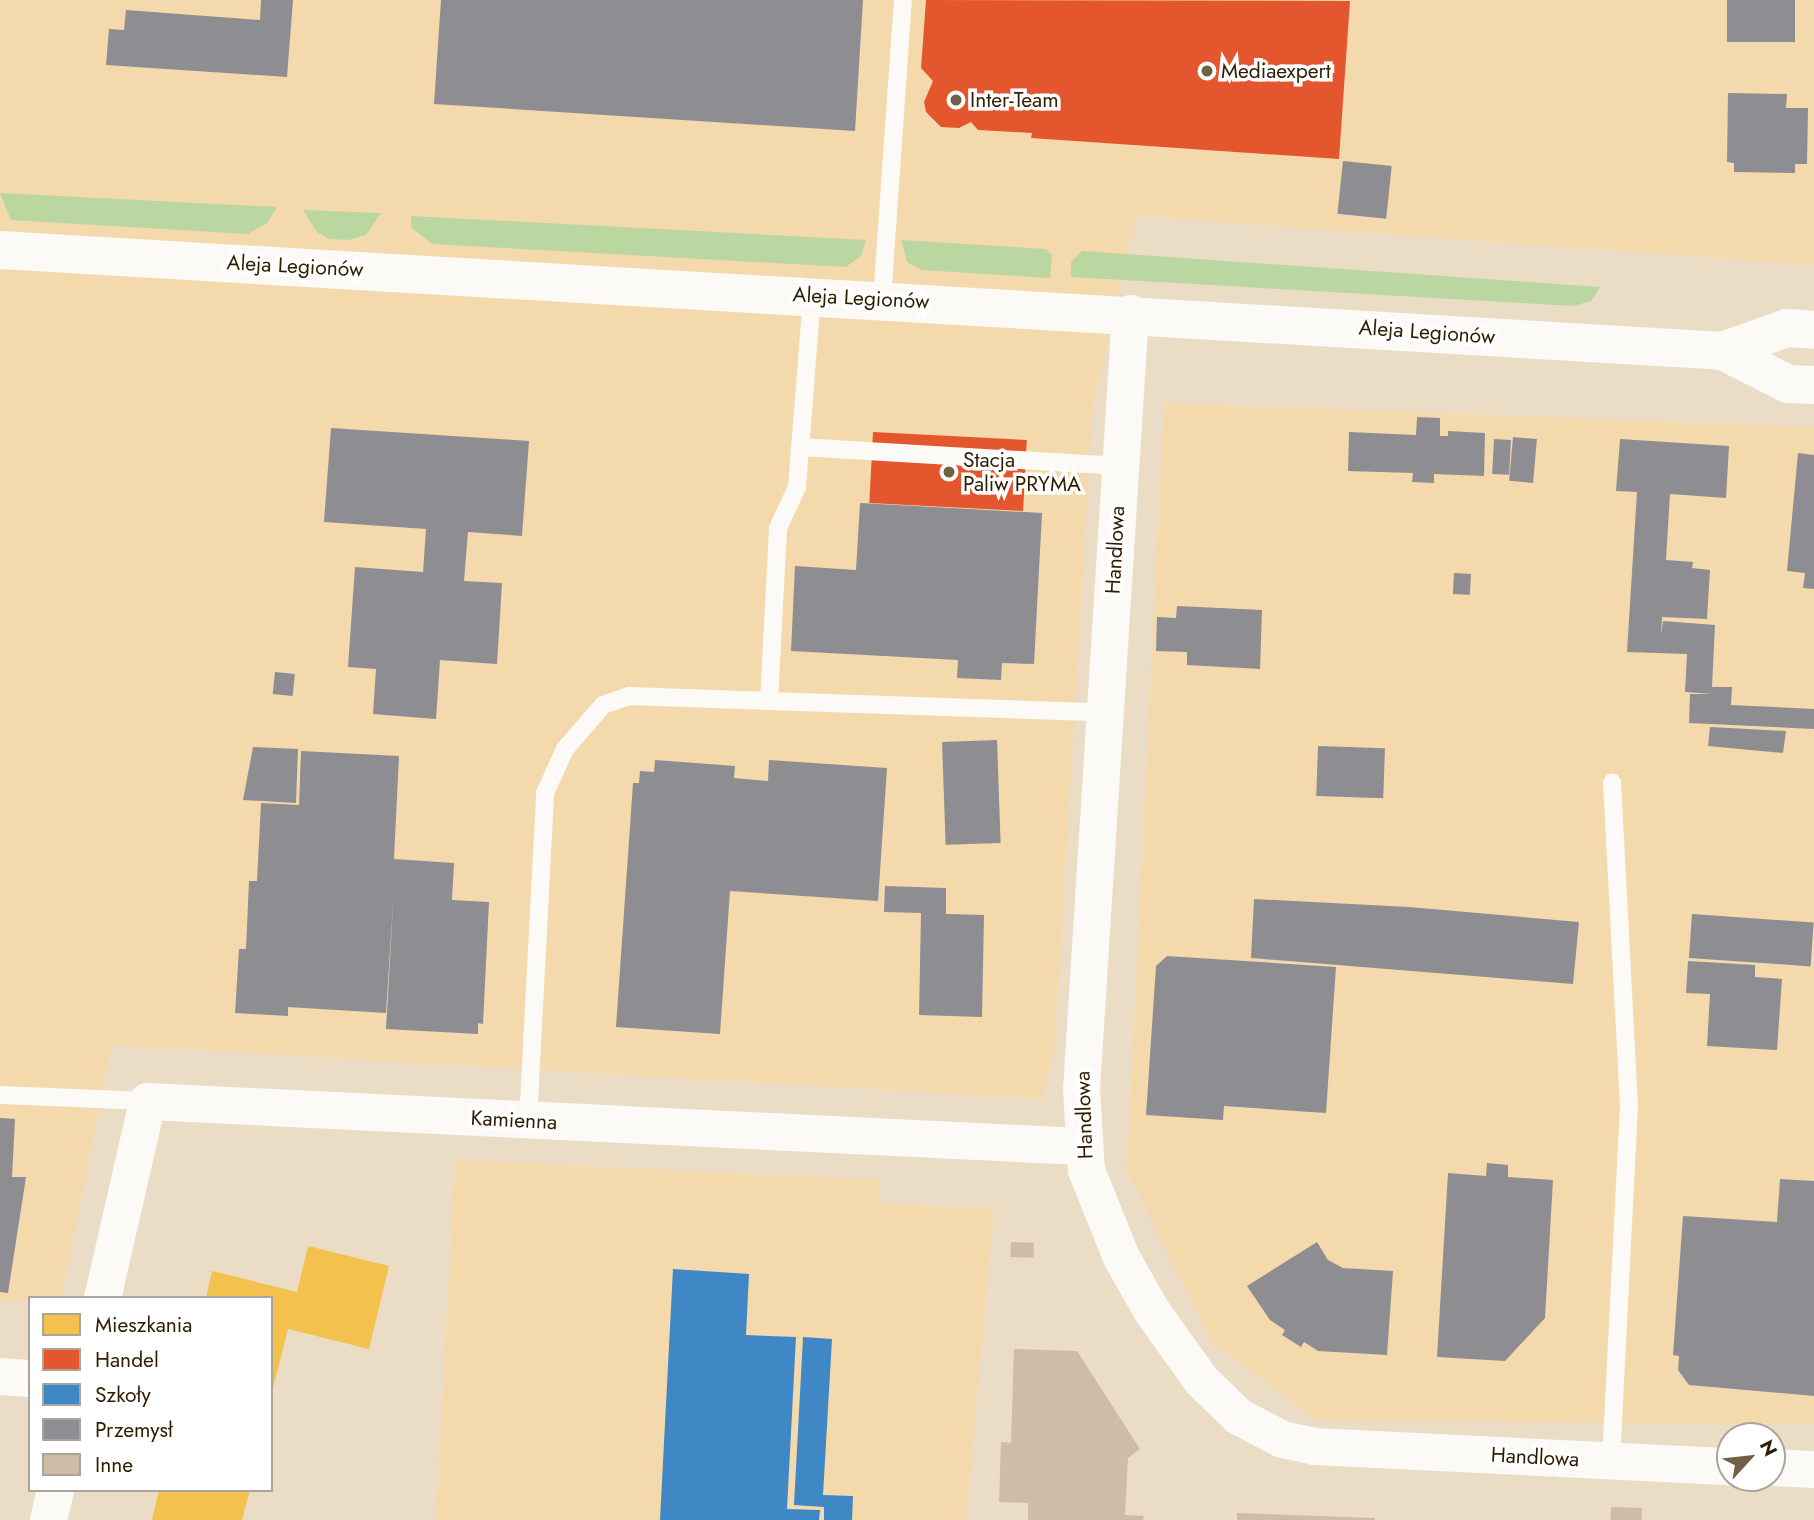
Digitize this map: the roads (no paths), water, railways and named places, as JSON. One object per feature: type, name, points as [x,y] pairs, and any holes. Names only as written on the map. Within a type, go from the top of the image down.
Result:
[{"type":"main road","name":"Aleja Legionów","points":[[0,250],[1130,313],[1723,351],[1788,384],[1814,385]]},
{"type":"main road","name":"Aleja Legionów","points":[[1723,351],[1787,328],[1814,330]]},
{"type":"street","name":"Handlowa","points":[[1130,313],[1081,1088],[1083,1146],[1101,1213],[1151,1310],[1201,1380],[1246,1421],[1282,1439],[1314,1446],[1716,1465]]},
{"type":"street","name":"Kamienna","points":[[147,1101],[244,1103],[528,1121],[1083,1146]]},
{"type":"street","points":[[102,1296],[147,1101]]},
{"type":"street","points":[[0,1377],[28,1378]]},
{"type":"street","points":[[1786,1468],[1814,1469]]},
{"type":"street","points":[[48,1520],[55,1492]]},
{"type":"lane","points":[[883,299],[903,0]]},
{"type":"lane","points":[[769,701],[778,528],[797,487],[813,295]]},
{"type":"lane","points":[[800,447],[1120,467]]},
{"type":"lane","points":[[528,1121],[545,793],[556,764],[583,724],[603,705],[629,696],[1105,713]]},
{"type":"lane","points":[[1611,1461],[1629,1106],[1612,782]]},
{"type":"lane","points":[[0,1095],[147,1101]]},
{"type":"place","name":"Mediaexpert","points":[[1207,71]]},
{"type":"place","name":"Inter-Team","points":[[956,100]]},
{"type":"place","name":"Stacja Paliw PRYMA","points":[[949,472]]}]
